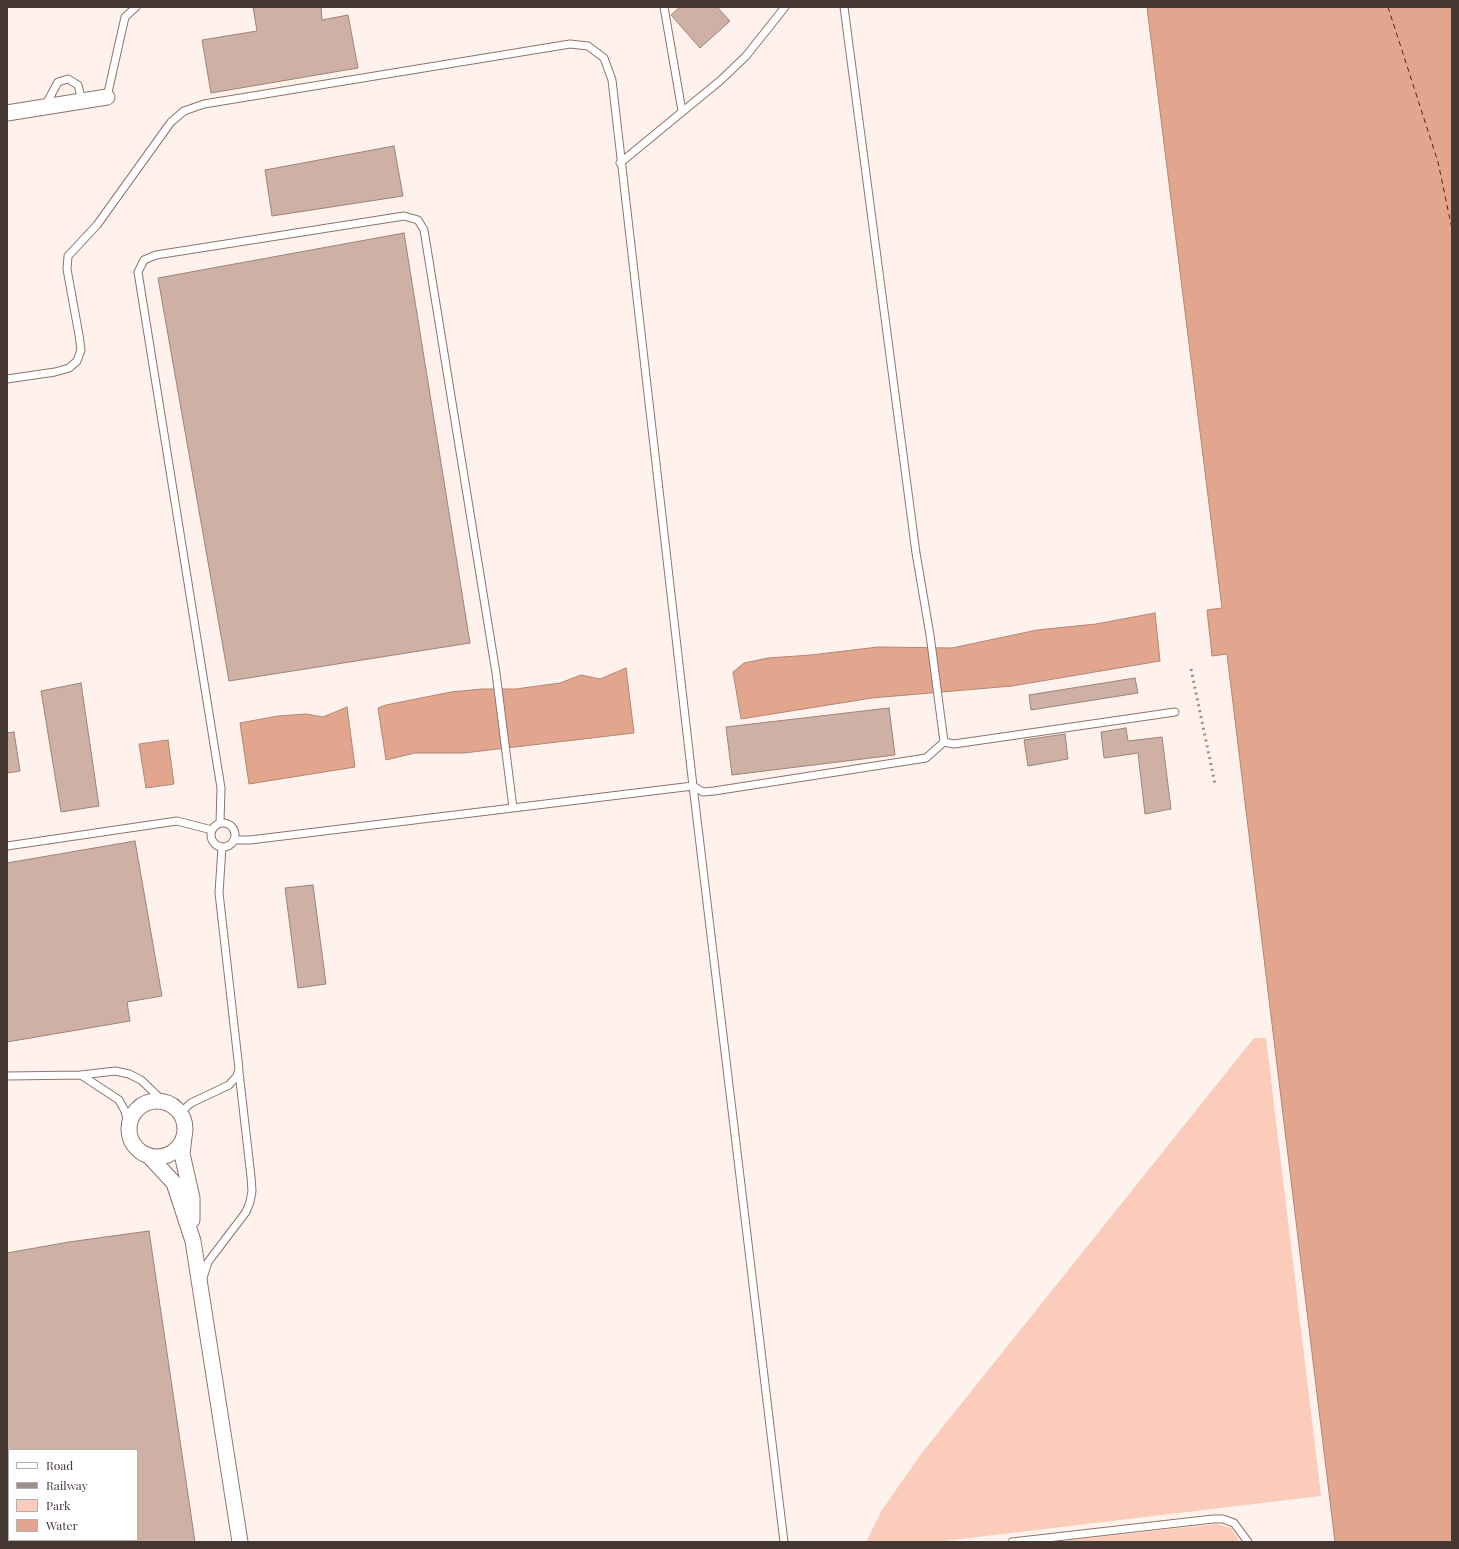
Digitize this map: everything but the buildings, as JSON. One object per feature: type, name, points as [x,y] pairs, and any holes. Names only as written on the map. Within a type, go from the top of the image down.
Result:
[{"type":"street","points":[[7,112],[107,97]]},
{"type":"street","points":[[193,1241],[174,1183],[148,1155],[134,1145],[129,1129],[130,1121],[139,1107],[155,1101],[170,1104],[180,1113],[183,1120],[184,1135],[182,1154],[192,1198],[193,1241],[240,1542]]},
{"type":"street","points":[[148,1155],[156,1156],[171,1153],[181,1142],[184,1135]]},
{"type":"lane","points":[[107,97],[125,17],[136,7]]},
{"type":"lane","points":[[664,7],[682,112]]},
{"type":"lane","points":[[620,163],[721,80],[746,56],[785,7]]},
{"type":"lane","points":[[844,7],[916,553],[930,635],[944,742]]},
{"type":"lane","points":[[7,379],[55,372],[69,368],[78,361],[80,335],[67,269],[68,256],[97,225],[171,122],[184,111],[204,104],[570,44],[588,46],[604,58],[612,80],[620,163],[693,786],[784,1542]]},
{"type":"lane","points":[[45,107],[58,82],[68,79],[78,85],[82,101]]},
{"type":"lane","points":[[220,823],[228,824],[234,829],[234,840],[229,846],[222,847],[212,841],[212,830],[220,823],[221,788],[139,280],[141,265],[144,260],[156,255],[404,216],[418,220],[424,230],[496,673],[513,808]]},
{"type":"lane","points":[[944,742],[954,744],[1175,712]]},
{"type":"lane","points":[[234,840],[250,840],[693,786],[703,792],[714,792],[926,758],[944,742]]},
{"type":"lane","points":[[7,846],[177,821],[212,830]]},
{"type":"lane","points":[[203,1304],[203,1274],[208,1262],[246,1212],[252,1191],[219,893],[222,847]]},
{"type":"lane","points":[[180,1113],[191,1103],[229,1086],[237,1076],[239,1069]]},
{"type":"lane","points":[[7,1076],[81,1075],[115,1071],[129,1074],[141,1080],[163,1102]]},
{"type":"lane","points":[[81,1075],[119,1100],[125,1111],[129,1129]]},
{"type":"lane","points":[[1012,1542],[1223,1519],[1234,1523],[1248,1542]]},
{"type":"green space","points":[[1254,1038],[1266,1038],[1321,1496],[936,1542],[866,1542],[882,1510],[921,1454]]},
{"type":"green space","points":[[1217,1524],[1231,1528],[1240,1542],[1053,1542]]},
{"type":"water","points":[[1147,7],[1452,7],[1452,1542],[1335,1542],[1227,654],[1212,656],[1207,610],[1222,608]]},
{"type":"water","points":[[1155,613],[1160,661],[1012,686],[872,698],[741,719],[733,672],[744,663],[768,658],[811,655],[878,647],[952,648],[1037,630],[1096,624]]},
{"type":"water","points":[[626,668],[634,733],[464,753],[415,753],[386,760],[378,708],[386,705],[451,692],[482,689],[516,689],[560,683],[581,675],[600,679]]},
{"type":"water","points":[[347,707],[355,767],[249,784],[240,723],[278,716],[306,714],[323,717]]},
{"type":"water","points":[[168,740],[174,784],[146,788],[139,744]]},
{"type":"ferry route","points":[[1388,7],[1438,162],[1452,229]]},
{"type":"railway","points":[[1191,669],[1215,784]]}]
